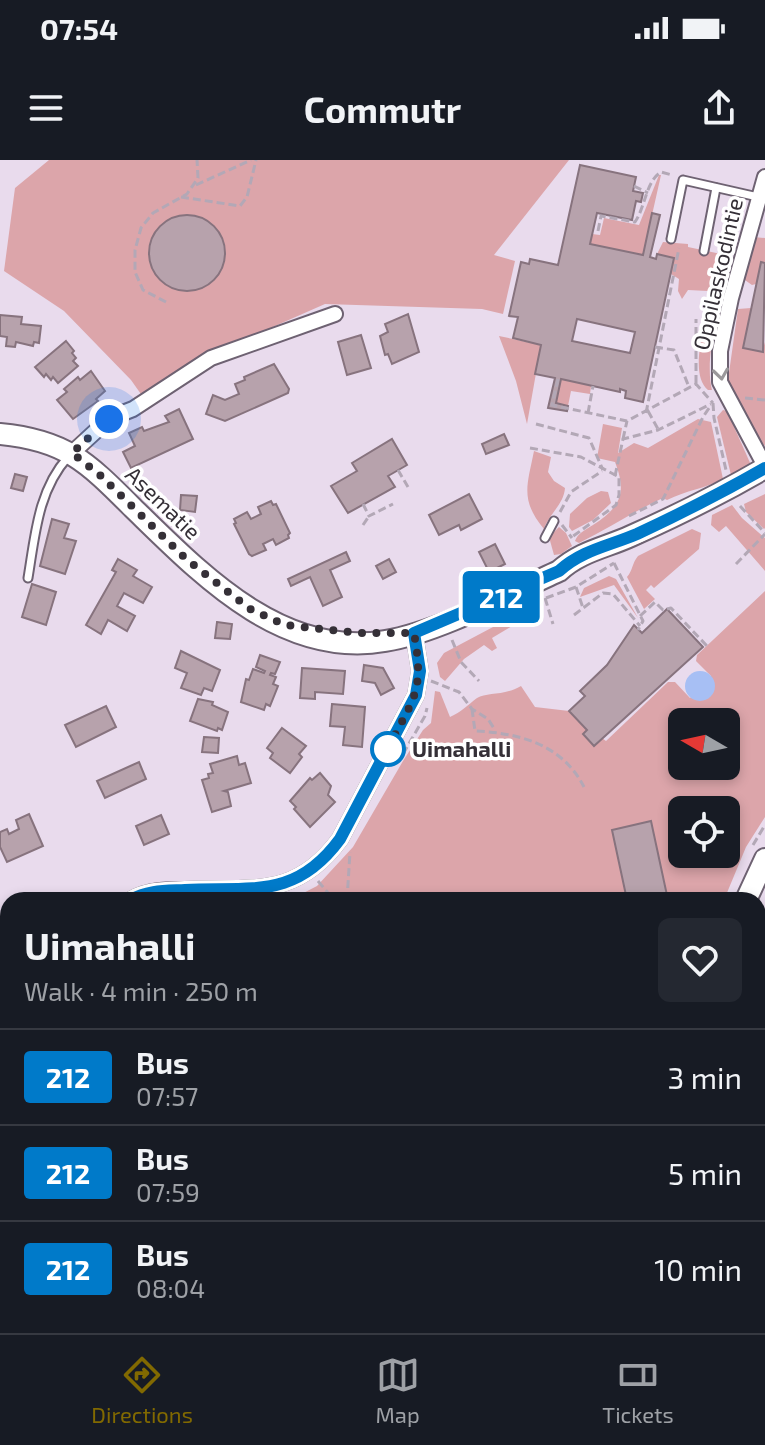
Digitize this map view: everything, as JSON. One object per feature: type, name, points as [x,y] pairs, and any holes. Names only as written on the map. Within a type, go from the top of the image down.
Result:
[{"type":"street","name":"Oppilaskodintie","points":[[765,177],[731,298],[720,351],[720,382],[765,467]]},
{"type":"street","points":[[72,453],[110,418],[133,409],[211,358],[335,314]]},
{"type":"street","name":"Asematie","points":[[0,434],[33,438],[72,453],[100,475],[210,580],[250,609],[285,625],[359,633],[414,633],[559,571],[574,557],[594,548],[613,554],[765,467]]},
{"type":"street","points":[[157,892],[287,884],[309,873],[327,858],[416,695],[420,671],[414,633]]},
{"type":"street","points":[[750,892],[765,859]]},
{"type":"lane","points":[[671,239],[683,180],[758,197]]},
{"type":"lane","points":[[704,251],[716,188]]},
{"type":"lane","points":[[28,578],[38,519],[49,484],[72,453]]},
{"type":"lane","points":[[545,538],[554,521]]},
{"type":"path","points":[[166,302],[143,290],[135,272],[135,250],[141,228],[153,213],[181,197],[198,178],[197,160]]},
{"type":"path","points":[[192,186],[254,160]]},
{"type":"path","points":[[181,197],[240,206],[247,197],[254,160]]},
{"type":"path","points":[[598,231],[601,216],[635,222],[652,179],[657,174],[671,175]]},
{"type":"path","points":[[637,185],[648,193]]},
{"type":"path","points":[[658,430],[647,412],[680,250],[671,239]]},
{"type":"path","points":[[696,319],[696,384],[713,403]]},
{"type":"path","points":[[658,347],[674,350],[689,387]]},
{"type":"path","points":[[558,379],[552,405],[627,421],[696,384]]},
{"type":"path","points":[[588,413],[593,386]]},
{"type":"path","points":[[623,439],[658,430],[713,403]]},
{"type":"path","points":[[625,518],[663,499],[703,417],[713,403]]},
{"type":"path","points":[[615,476],[627,421]]},
{"type":"path","points":[[536,424],[589,438],[603,470]]},
{"type":"path","points":[[530,448],[581,457],[619,477],[616,505],[572,537]]},
{"type":"path","points":[[398,470],[408,487]]},
{"type":"path","points":[[574,542],[563,525],[554,521],[571,492],[603,470]]},
{"type":"path","points":[[363,504],[369,516]]},
{"type":"path","points":[[363,525],[369,516],[393,504]]},
{"type":"path","points":[[736,564],[765,533],[740,506]]},
{"type":"path","points":[[553,624],[545,598],[576,587],[613,554],[643,621],[639,628],[613,594],[603,593],[574,615]]},
{"type":"path","points":[[576,587],[583,608]]},
{"type":"path","points":[[640,616],[655,602],[663,610],[671,608],[707,646]]},
{"type":"path","points":[[453,635],[461,662],[479,681]]},
{"type":"path","points":[[431,681],[459,692],[472,709],[488,719],[496,732]]},
{"type":"path","points":[[472,709],[475,731],[517,735],[548,748],[574,771],[584,787]]},
{"type":"path","points":[[347,892],[350,845]]},
{"type":"path","points":[[317,880],[327,892]]},
{"type":"shaded area","points":[[49,160],[569,160],[494,255],[515,261],[503,314],[482,309],[325,304],[207,356],[143,397],[131,380],[64,311],[4,271],[15,188]]},
{"type":"shaded area","points":[[659,175],[643,255],[590,244],[592,234],[600,235],[604,218],[639,225]]},
{"type":"shaded area","points":[[732,198],[745,201],[715,324],[711,349],[712,390],[708,390],[702,382],[699,358],[711,295],[708,291],[688,290],[682,299],[678,291],[679,279],[671,274],[674,258],[657,254],[663,242],[688,244],[688,247],[721,254]]},
{"type":"shaded area","points":[[753,237],[765,238],[765,263],[761,262],[756,284],[752,285],[742,278]]},
{"type":"shaded area","points":[[751,308],[743,347],[762,352],[765,342],[765,446],[756,437],[727,387],[738,309]]},
{"type":"shaded area","points":[[499,336],[541,345],[527,424],[516,381]]},
{"type":"shaded area","points":[[561,379],[591,386],[590,394],[571,391],[568,406],[556,403]]},
{"type":"shaded area","points":[[723,410],[727,411],[751,465],[731,475],[717,417]]},
{"type":"shaded area","points":[[698,419],[711,422],[723,479],[667,500],[663,498],[579,543],[575,541],[582,532],[610,512],[621,491],[615,462],[597,458],[603,424],[622,428],[618,453],[634,443],[648,448]]},
{"type":"shaded area","points":[[534,451],[551,457],[548,472],[554,481],[565,488],[544,529],[528,501]]},
{"type":"shaded area","points":[[601,491],[608,492],[611,503],[593,520],[572,531],[569,527],[570,514],[587,498]]},
{"type":"shaded area","points":[[765,494],[764,529],[746,512],[744,504]]},
{"type":"shaded area","points":[[732,505],[765,538],[765,571],[726,526],[719,532],[711,525],[712,515]]},
{"type":"shaded area","points":[[559,527],[572,546],[554,555],[549,537]]},
{"type":"shaded area","points":[[692,529],[701,533],[699,549],[654,588],[651,585],[646,590],[655,599],[644,609],[627,577],[636,559]]},
{"type":"shaded area","points":[[609,576],[616,579],[638,618],[614,585],[580,597],[584,588]]},
{"type":"shaded area","points":[[765,591],[765,817],[740,861],[740,796],[668,796],[668,868],[737,868],[727,892],[305,892],[317,886],[353,847],[403,761],[431,723],[435,691],[440,692],[450,717],[481,696],[521,686],[535,707],[569,711],[587,730],[583,735],[594,746],[602,738],[606,741],[668,682],[675,682],[690,698],[711,676],[696,661],[697,655]]},
{"type":"shaded area","points":[[512,617],[517,623],[492,638],[497,648],[492,651],[484,645],[464,659],[445,681],[440,677],[437,663],[444,653]]},
{"type":"water","points":[[700,671],[711,675],[715,686],[711,697],[700,701],[689,697],[685,686],[689,675]]},
{"type":"building","points":[[580,165],[636,177],[633,191],[643,193],[641,202],[636,201],[632,220],[597,213],[590,244],[643,255],[652,213],[660,215],[650,257],[656,259],[657,254],[674,258],[643,402],[625,398],[626,391],[620,389],[620,392],[561,379],[556,403],[568,406],[567,411],[548,408],[555,378],[535,374],[541,345],[513,338],[518,317],[509,316],[521,262],[529,264],[530,259],[558,265]],"holes":[[[577,319],[635,332],[630,353],[572,341]]]},
{"type":"building","points":[[187,215],[201,218],[214,226],[222,239],[225,253],[222,267],[214,280],[201,288],[187,291],[173,288],[160,280],[152,267],[149,253],[152,239],[160,226],[173,218]]},
{"type":"building","points":[[761,262],[765,263],[763,352],[743,348]]},
{"type":"building","points":[[408,314],[419,352],[392,364],[388,354],[385,355],[380,336],[388,332],[385,324]]},
{"type":"building","points":[[0,315],[22,317],[21,324],[41,326],[39,343],[34,342],[33,346],[16,342],[15,347],[6,346],[7,337],[0,336]]},
{"type":"building","points":[[361,335],[371,368],[347,375],[338,342]]},
{"type":"building","points":[[66,341],[74,351],[72,353],[76,358],[73,361],[78,366],[58,383],[46,374],[44,377],[35,367]]},
{"type":"building","points":[[274,364],[289,389],[288,393],[225,421],[206,414],[213,395],[225,400],[239,394],[235,384]]},
{"type":"building","points":[[91,371],[105,391],[96,399],[98,401],[73,419],[57,400],[78,377],[80,380]]},
{"type":"building","points":[[179,409],[193,439],[131,468],[123,452],[135,446],[129,433],[169,422],[165,416]]},
{"type":"building","points":[[504,434],[509,445],[486,454],[482,444]]},
{"type":"building","points":[[392,439],[407,465],[388,476],[395,487],[348,513],[331,486],[357,471],[352,463]]},
{"type":"building","points":[[15,474],[27,477],[23,491],[11,488]]},
{"type":"building","points":[[469,494],[482,519],[461,530],[459,525],[439,535],[429,515]]},
{"type":"building","points":[[181,495],[197,496],[195,512],[180,510]]},
{"type":"building","points":[[271,501],[273,505],[276,504],[290,533],[289,538],[276,545],[273,539],[263,544],[266,550],[252,556],[234,519],[247,512],[251,519],[261,514],[258,507]]},
{"type":"building","points":[[52,519],[69,524],[64,538],[76,541],[65,574],[40,566]]},
{"type":"building","points":[[495,544],[505,564],[489,572],[479,552]]},
{"type":"building","points":[[346,552],[350,561],[330,570],[342,597],[323,606],[310,577],[291,586],[288,579]]},
{"type":"building","points":[[118,559],[137,570],[133,576],[152,587],[143,603],[124,593],[117,606],[135,616],[127,631],[108,620],[101,634],[86,625],[116,572],[112,570]]},
{"type":"building","points":[[389,559],[396,572],[383,579],[376,566]]},
{"type":"building","points":[[32,584],[56,592],[46,625],[22,617]]},
{"type":"building","points":[[667,609],[703,647],[594,746],[583,734],[587,730],[569,711],[585,696],[580,691],[607,665],[634,625],[642,633]]},
{"type":"building","points":[[217,622],[232,624],[230,639],[215,638]]},
{"type":"building","points":[[181,651],[220,670],[212,691],[204,688],[201,695],[181,688],[187,673],[175,668]]},
{"type":"building","points":[[260,655],[280,662],[275,674],[270,675],[276,677],[273,684],[278,686],[270,706],[266,704],[264,710],[241,702],[246,679],[249,680],[253,669],[265,671],[256,667]]},
{"type":"building","points":[[364,665],[383,668],[394,688],[381,695],[375,683],[362,681]]},
{"type":"building","points":[[302,668],[345,671],[343,694],[315,692],[315,699],[300,698]]},
{"type":"building","points":[[198,699],[213,702],[212,705],[228,712],[222,730],[190,721]]},
{"type":"building","points":[[332,704],[365,707],[362,747],[343,745],[345,727],[330,726]]},
{"type":"building","points":[[106,706],[116,727],[76,747],[65,725]]},
{"type":"building","points":[[282,728],[306,746],[290,773],[270,758],[273,753],[267,748]]},
{"type":"building","points":[[204,737],[219,738],[218,753],[202,752]]},
{"type":"building","points":[[237,756],[239,765],[245,763],[251,783],[224,791],[228,792],[231,806],[212,812],[202,780],[213,773],[210,764]]},
{"type":"building","points":[[139,762],[146,779],[105,798],[97,781]]},
{"type":"building","points":[[320,773],[331,786],[328,795],[335,802],[310,827],[290,801],[310,778],[312,780]]},
{"type":"building","points":[[29,814],[43,846],[7,862],[0,847],[0,832],[7,829],[9,834],[19,829],[16,820]]},
{"type":"building","points":[[161,815],[169,834],[144,845],[136,826]]},
{"type":"building","points":[[651,821],[666,892],[625,892],[612,830]]},
{"type":"bus line","name":"212","points":[[156,892],[287,884],[309,873],[327,858],[340,839],[416,695],[420,671],[414,633],[559,571],[574,557],[594,548],[612,545],[642,532],[765,468]]},
{"type":"place","name":"Uimahalli","points":[[388,749]]},
{"type":"route","points":[[109,419],[72,453],[100,475],[186,559],[229,595],[250,609],[285,625],[359,633],[414,633],[419,683],[388,749]]}]
